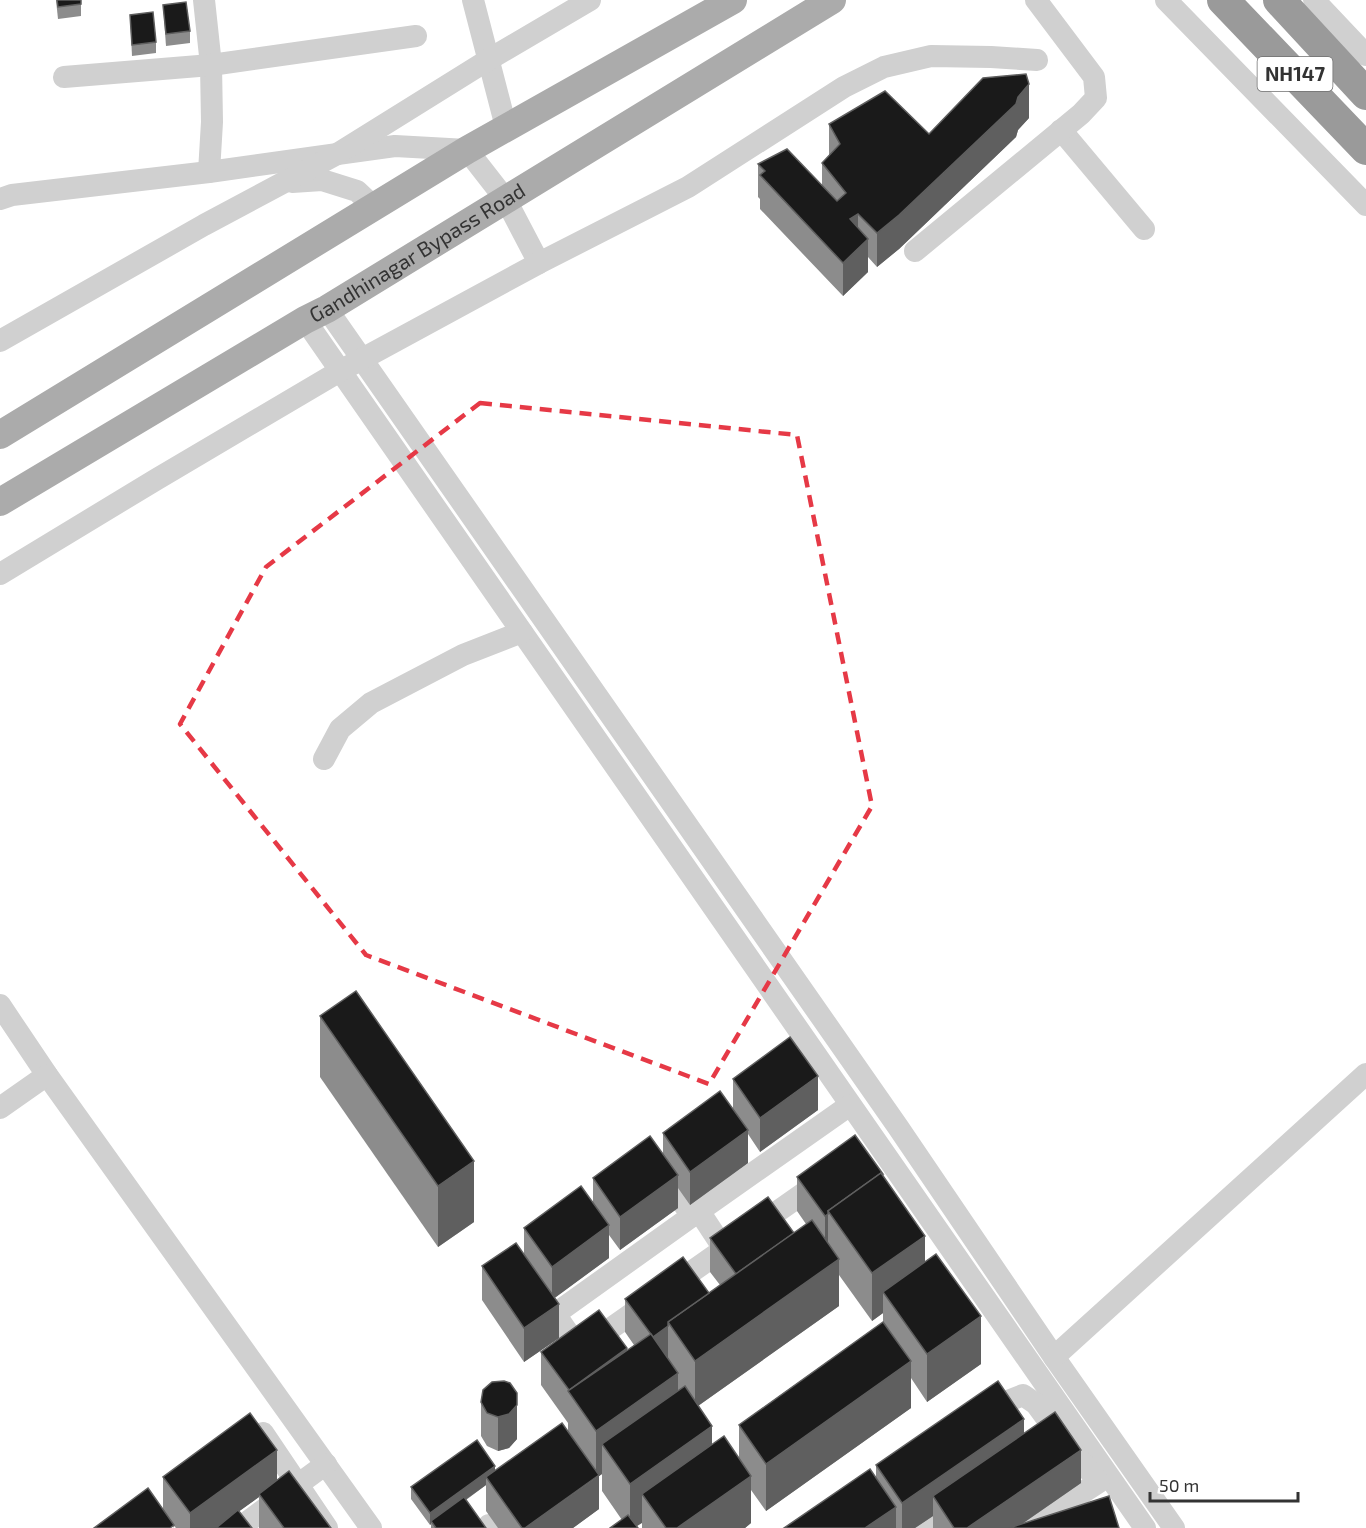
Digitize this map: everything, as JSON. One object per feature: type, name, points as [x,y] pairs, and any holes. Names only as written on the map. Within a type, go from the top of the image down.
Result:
[{"type":"highway","name":"NH147","points":[[1223,0],[1366,149]]},
{"type":"highway","name":"NH147","points":[[1279,0],[1366,94]]},
{"type":"main road","points":[[0,435],[467,150],[733,0]]},
{"type":"main road","name":"Gandhinagar Bypass Road","points":[[0,502],[506,200],[832,0]]},
{"type":"street","points":[[204,0],[211,65],[212,122],[209,172]]},
{"type":"street","points":[[472,0],[506,127]]},
{"type":"street","points":[[1,338],[337,154],[590,0]]},
{"type":"street","points":[[915,251],[1081,114],[1096,98],[1094,77],[1036,0]]},
{"type":"street","points":[[1166,0],[1366,205]]},
{"type":"street","points":[[1314,0],[1366,55]]},
{"type":"street","points":[[64,77],[211,65],[416,36]]},
{"type":"street","points":[[0,574],[340,371],[540,263],[688,187],[844,87],[884,67],[931,56],[1037,60]]},
{"type":"street","points":[[1061,130],[1144,229]]},
{"type":"street","points":[[0,199],[12,195],[209,172],[395,146],[467,150],[506,200],[540,263]]},
{"type":"street","points":[[281,183],[322,180],[357,192],[374,207]]},
{"type":"street","points":[[316,314],[362,360],[884,1107],[1054,1357],[1174,1528]]},
{"type":"street","points":[[316,314],[340,371],[876,1142],[1099,1482],[1028,1528]]},
{"type":"street","points":[[324,759],[340,729],[371,703],[463,655],[522,632]]},
{"type":"street","points":[[0,1005],[46,1075],[371,1528]]},
{"type":"street","points":[[1054,1357],[1366,1074]]},
{"type":"street","points":[[0,1108],[46,1075]]},
{"type":"street","points":[[839,1168],[780,1223],[724,1249],[580,1350],[550,1306],[615,1258],[696,1213],[754,1161],[850,1105]]},
{"type":"street","points":[[857,1155],[876,1142]]},
{"type":"street","points":[[659,1170],[724,1249]]},
{"type":"street","points":[[690,1273],[703,1293]]},
{"type":"street","points":[[607,1332],[621,1352]]},
{"type":"street","points":[[970,1428],[1008,1401],[1023,1395],[1065,1429],[1145,1528]]},
{"type":"street","points":[[1039,1448],[1065,1429]]},
{"type":"street","points":[[244,1446],[263,1433],[327,1528]]},
{"type":"street","points":[[243,1527],[326,1464]]},
{"type":"street","points":[[925,1528],[972,1494]]},
{"type":"highlighted area","points":[[480,403],[797,435],[872,806],[709,1084],[366,955],[180,724],[266,567]]},
{"type":"building","points":[[57,0],[81,0],[81,4],[58,7]]},
{"type":"building","points":[[186,2],[190,31],[166,34],[163,5]]},
{"type":"building","points":[[153,12],[156,42],[132,45],[130,15]]},
{"type":"building","points":[[1026,74],[1029,84],[1018,97],[1016,104],[899,215],[877,233],[858,214],[850,219],[868,239],[843,263],[760,175],[765,171],[758,164],[787,149],[837,201],[846,193],[822,163],[840,144],[829,124],[885,91],[929,134],[983,78]]},
{"type":"building","points":[[356,991],[474,1161],[438,1186],[320,1016]]},
{"type":"building","points":[[790,1037],[818,1076],[760,1118],[733,1079]]},
{"type":"building","points":[[720,1091],[748,1130],[690,1172],[663,1133]]},
{"type":"building","points":[[855,1135],[883,1174],[881,1173],[828,1211],[825,1216],[797,1177]]},
{"type":"building","points":[[650,1136],[678,1175],[620,1217],[593,1178]]},
{"type":"building","points":[[881,1173],[925,1236],[872,1273],[828,1211]]},
{"type":"building","points":[[581,1186],[609,1225],[552,1267],[524,1228]]},
{"type":"building","points":[[768,1197],[794,1233],[736,1274],[710,1238]]},
{"type":"building","points":[[812,1220],[839,1259],[695,1361],[668,1322]]},
{"type":"building","points":[[516,1243],[559,1304],[524,1328],[482,1266]]},
{"type":"building","points":[[936,1254],[981,1316],[927,1354],[883,1292]]},
{"type":"building","points":[[683,1257],[709,1293],[668,1322],[668,1326],[653,1337],[625,1299]]},
{"type":"building","points":[[599,1310],[627,1348],[569,1390],[541,1352]]},
{"type":"building","points":[[883,1322],[911,1361],[766,1464],[739,1425]]},
{"type":"building","points":[[651,1334],[678,1373],[596,1431],[568,1391]]},
{"type":"building","points":[[998,1381],[1024,1419],[902,1503],[876,1465]]},
{"type":"building","points":[[492,1382],[510,1383],[517,1393],[517,1405],[509,1414],[498,1417],[487,1413],[481,1402],[483,1390]]},
{"type":"building","points":[[685,1386],[712,1426],[630,1484],[602,1444]]},
{"type":"building","points":[[1055,1412],[1081,1450],[967,1528],[954,1528],[933,1496]]},
{"type":"building","points":[[250,1413],[277,1450],[190,1513],[163,1477]]},
{"type":"building","points":[[562,1423],[599,1475],[522,1528],[486,1477]]},
{"type":"building","points":[[724,1436],[751,1476],[677,1528],[666,1528],[642,1494]]},
{"type":"building","points":[[477,1440],[495,1466],[430,1513],[411,1487]]},
{"type":"building","points":[[870,1469],[896,1507],[865,1528],[784,1528]]},
{"type":"building","points":[[289,1471],[331,1528],[284,1528],[259,1494]]},
{"type":"building","points":[[148,1488],[174,1525],[170,1528],[94,1528]]},
{"type":"building","points":[[1109,1496],[1119,1528],[1009,1528]]},
{"type":"building","points":[[464,1497],[486,1528],[436,1528],[431,1521]]},
{"type":"building","points":[[238,1510],[252,1528],[216,1528]]},
{"type":"building","points":[[628,1515],[638,1528],[610,1528]]}]
